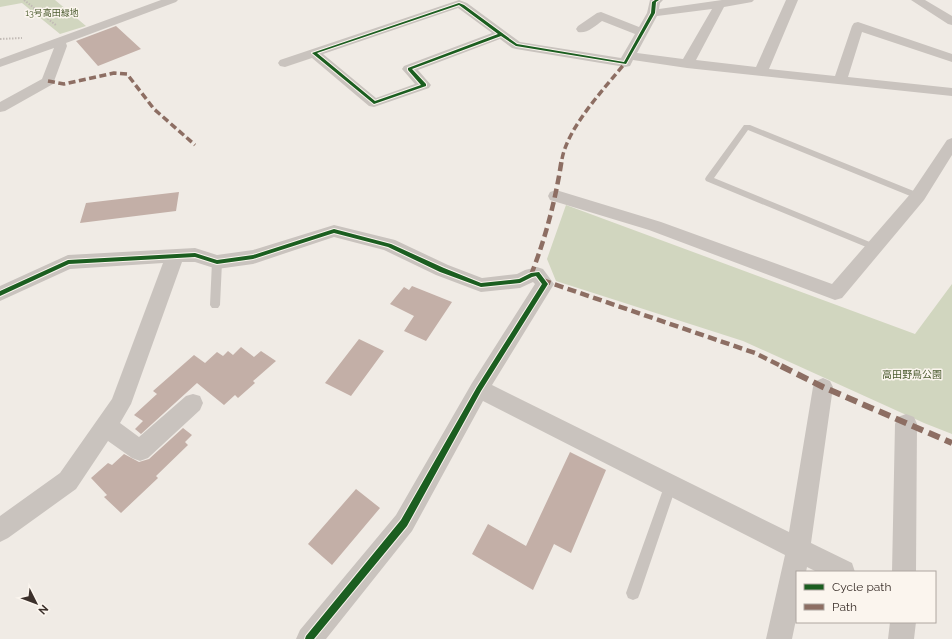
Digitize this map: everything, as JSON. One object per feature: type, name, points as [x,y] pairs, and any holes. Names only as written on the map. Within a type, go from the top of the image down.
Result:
[{"type":"street","points":[[0,63],[60,35],[172,0]]},
{"type":"street","points":[[285,63],[459,4],[516,45],[625,63],[653,14],[654,2],[657,0]]},
{"type":"street","points":[[653,14],[748,0]]},
{"type":"street","points":[[761,72],[792,0]]},
{"type":"street","points":[[917,0],[952,21]]},
{"type":"street","points":[[687,64],[720,4]]},
{"type":"street","points":[[582,29],[601,16],[642,33]]},
{"type":"street","points":[[841,79],[858,26],[952,58]]},
{"type":"street","points":[[314,54],[374,103],[424,85],[409,69],[501,34]]},
{"type":"street","points":[[0,108],[48,81],[61,46],[60,35]]},
{"type":"street","points":[[628,56],[687,64],[841,79],[952,92]]},
{"type":"street","points":[[556,196],[656,226],[835,293],[918,196],[951,147]]},
{"type":"street","points":[[0,294],[68,262],[195,255],[217,262],[253,257],[334,231],[389,245],[442,270],[481,285],[520,281],[531,275],[537,274],[545,284],[479,389],[404,523],[309,639]]},
{"type":"street","points":[[0,530],[68,481],[121,404],[175,256]]},
{"type":"street","points":[[779,639],[798,550],[823,387]]},
{"type":"street","points":[[479,389],[672,484],[841,571]]},
{"type":"street","points":[[106,426],[140,451],[194,403]]},
{"type":"street","points":[[904,571],[906,424]]},
{"type":"street","points":[[901,639],[902,623]]},
{"type":"lane","points":[[874,247],[709,179],[747,127],[918,196]]},
{"type":"lane","points":[[215,305],[217,262]]},
{"type":"lane","points":[[634,593],[672,484]]},
{"type":"path","points":[[24,0],[60,35]]},
{"type":"green space","name":"13号高田緑地","points":[[0,0],[55,0],[86,26],[60,34],[22,3],[0,7]]},
{"type":"green space","name":"高田野鳥公園","points":[[566,205],[915,334],[952,284],[952,434],[924,423],[743,341],[556,281],[547,259]]},
{"type":"building","points":[[116,26],[141,49],[98,66],[76,41]]},
{"type":"building","points":[[179,192],[176,211],[80,223],[86,203]]},
{"type":"building","points":[[412,286],[452,302],[426,341],[404,331],[414,316],[390,304],[404,287],[409,290]]},
{"type":"building","points":[[359,339],[384,351],[351,396],[325,383]]},
{"type":"building","points":[[241,347],[254,357],[261,351],[276,361],[253,381],[255,383],[238,398],[235,395],[224,405],[197,383],[141,434],[135,429],[143,421],[134,415],[157,394],[153,391],[194,355],[205,363],[217,352],[223,356],[228,351],[233,355]]},
{"type":"building","points":[[183,428],[192,435],[185,442],[188,445],[156,476],[158,478],[121,513],[104,497],[107,495],[91,478],[108,463],[112,465],[124,454],[139,462],[149,459]]},
{"type":"building","points":[[570,452],[606,470],[571,553],[554,544],[533,590],[472,554],[488,524],[526,546]]},
{"type":"building","points":[[356,489],[380,508],[332,565],[308,544]]},
{"type":"marked path","points":[[531,275],[541,250],[556,196],[564,149],[572,131],[625,63]]},
{"type":"marked path","points":[[48,81],[64,84],[114,73],[127,74],[154,109],[195,145]]},
{"type":"marked path","points":[[542,280],[755,353],[823,387],[952,443]]},
{"type":"cycle path","points":[[501,34],[409,69],[424,85],[374,103],[314,53],[459,4],[463,6],[516,45],[625,63],[653,13],[654,2],[657,0]]},
{"type":"cycle path","points":[[0,294],[68,262],[195,255],[217,262],[253,257],[334,231],[389,245],[442,270],[481,285],[520,281],[531,275],[537,274],[545,284],[479,389],[404,523],[309,639]]}]
